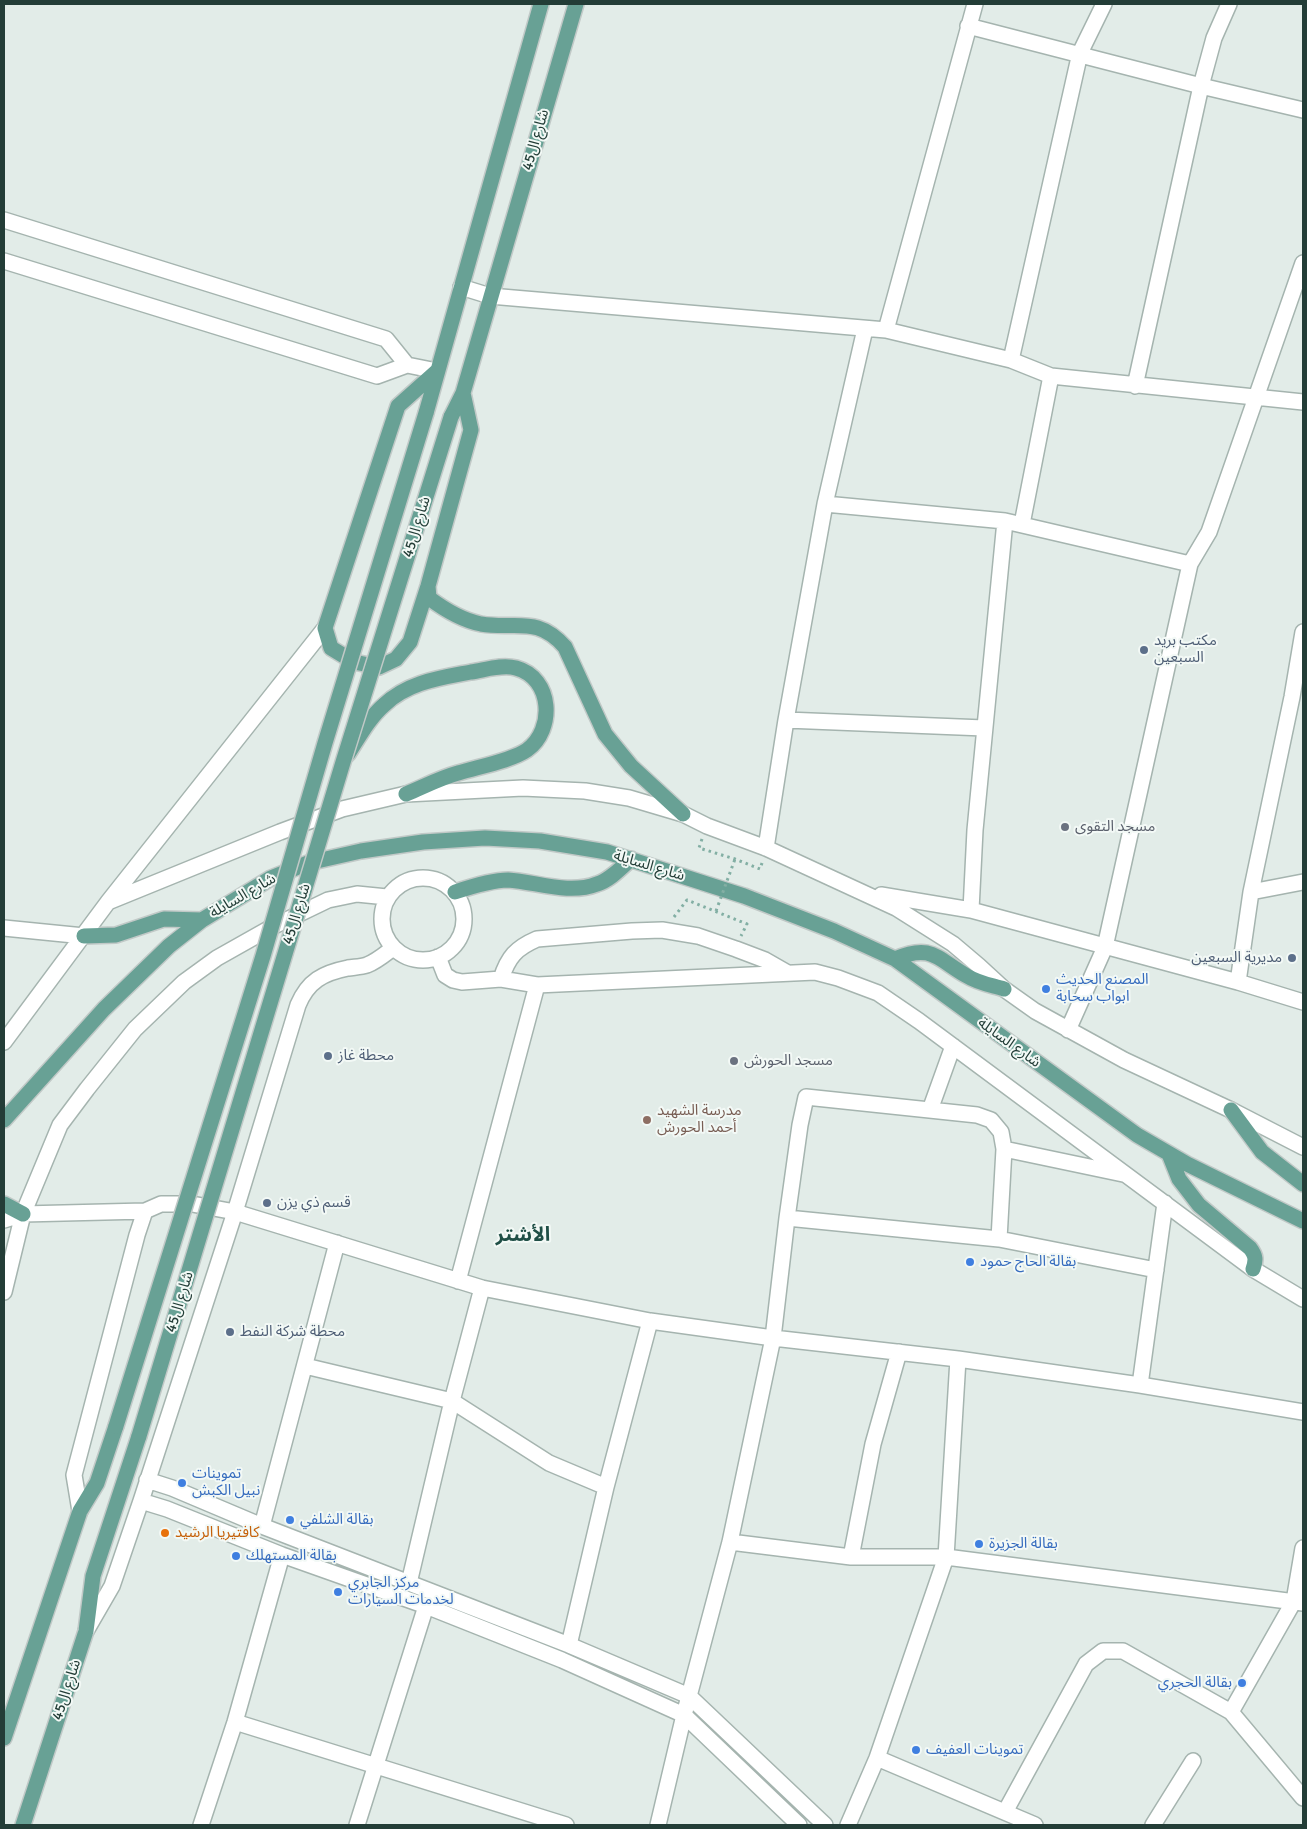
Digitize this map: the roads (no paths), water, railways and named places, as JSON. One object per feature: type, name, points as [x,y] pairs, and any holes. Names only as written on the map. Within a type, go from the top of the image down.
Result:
[{"type":"main road","name":"شارع ال45","points":[[4,1738],[80,1511],[98,1483],[254,984],[325,743],[426,413],[541,4]]},
{"type":"main road","name":"شارع ال45","points":[[23,1825],[86,1631],[93,1576],[139,1436],[344,759],[451,417],[463,394],[576,4]]},
{"type":"main road","points":[[437,371],[398,406],[325,628],[331,648],[354,662],[379,666],[396,659],[410,642],[428,586],[471,430],[463,394]]},
{"type":"main road","points":[[428,586],[429,598],[454,615],[483,624],[539,627],[557,638],[564,647],[605,734],[631,766],[683,814]]},
{"type":"main road","points":[[344,759],[382,705],[414,685],[435,679],[505,666],[526,672],[535,680],[542,689],[547,712],[541,734],[530,747],[516,756],[456,773],[406,794]]},
{"type":"main road","name":"شارع السايلة","points":[[4,1120],[104,1009],[169,946],[202,920],[271,878],[308,863],[361,851],[415,843],[485,838],[540,841],[572,845],[632,859],[834,930],[895,959],[1119,1123],[1169,1154],[1303,1222]]},
{"type":"main road","points":[[455,892],[496,881],[508,880],[583,888],[596,885],[608,879],[632,859]]},
{"type":"main road","points":[[84,936],[116,935],[164,919],[202,920]]},
{"type":"main road","points":[[895,959],[920,951],[931,954],[979,982],[1004,989]]},
{"type":"main road","points":[[1231,1110],[1262,1152],[1303,1184]]},
{"type":"main road","points":[[1169,1154],[1179,1179],[1198,1205],[1255,1254],[1256,1261],[1253,1269]]},
{"type":"main road","points":[[4,1204],[23,1214]]},
{"type":"street","points":[[886,330],[975,4]]},
{"type":"street","points":[[1011,360],[1080,53],[1104,4]]},
{"type":"street","points":[[1135,386],[1201,86],[1214,38],[1229,4]]},
{"type":"street","points":[[968,26],[1080,53],[1201,86],[1303,110]]},
{"type":"street","points":[[4,220],[386,339],[407,365]]},
{"type":"street","points":[[4,261],[377,376],[407,365],[437,371]]},
{"type":"street","points":[[1068,1030],[1105,947],[1190,564],[1209,532],[1255,397],[1299,293],[1303,263]]},
{"type":"street","points":[[461,287],[490,296],[886,330],[1011,360],[1052,376],[1303,402]]},
{"type":"street","points":[[766,848],[786,720],[825,504],[865,329]]},
{"type":"street","points":[[1022,524],[1052,376]]},
{"type":"street","points":[[825,504],[1005,520],[1190,564]]},
{"type":"street","points":[[971,910],[975,830],[1005,520]]},
{"type":"street","points":[[4,1042],[108,902],[325,628]]},
{"type":"street","points":[[1238,982],[1251,892],[1292,698],[1303,632]]},
{"type":"street","points":[[786,720],[984,728]]},
{"type":"street","points":[[108,902],[342,809],[406,794],[523,788],[585,791],[629,798],[683,814],[707,826],[766,848],[896,908],[939,934],[980,966],[1004,989],[1035,1011],[1124,1060],[1231,1110],[1303,1147]]},
{"type":"street","points":[[426,877],[437,879],[447,884],[455,892],[463,910],[463,929],[458,941],[449,951],[438,958],[426,960],[402,955],[393,948],[386,939],[382,929],[381,918],[382,907],[394,888],[414,878],[426,877]]},
{"type":"street","points":[[1251,892],[1303,882]]},
{"type":"street","points":[[865,893],[971,910],[1238,982],[1303,1002]]},
{"type":"street","points":[[4,1292],[23,1214],[60,1126],[87,1089],[136,1029],[184,982],[225,954],[272,927],[328,900],[357,894],[387,897]]},
{"type":"street","points":[[4,928],[84,936]]},
{"type":"street","points":[[500,979],[506,963],[514,952],[525,944],[537,939],[647,930],[662,930],[698,936],[758,957],[786,972]]},
{"type":"street","points":[[86,1631],[112,1586],[141,1501],[235,1212],[303,992],[313,981],[338,970],[365,966],[393,948]]},
{"type":"street","points":[[438,958],[445,975],[453,980],[462,982],[500,979],[538,985],[786,972],[815,972],[848,981],[878,993],[953,1046],[1253,1269],[1303,1299]]},
{"type":"street","points":[[458,1281],[538,985]]},
{"type":"street","points":[[930,1110],[953,1046]]},
{"type":"street","points":[[658,1825],[684,1715],[730,1542],[773,1338],[787,1218],[800,1125],[806,1097],[977,1115],[991,1120],[1001,1132],[1004,1149],[999,1239]]},
{"type":"street","points":[[1004,1149],[1128,1175]]},
{"type":"street","points":[[1140,1385],[1165,1203]]},
{"type":"street","points":[[4,1220],[23,1214],[145,1211],[161,1204],[192,1204],[235,1212],[482,1288],[650,1321],[773,1338],[958,1359],[1140,1385],[1303,1412]]},
{"type":"street","points":[[80,1511],[74,1475],[136,1235],[145,1211]]},
{"type":"street","points":[[787,1218],[999,1239],[1156,1270]]},
{"type":"street","points":[[262,1526],[337,1243]]},
{"type":"street","points":[[409,1584],[452,1402],[482,1288]]},
{"type":"street","points":[[569,1645],[606,1487],[650,1321]]},
{"type":"street","points":[[851,1557],[873,1444],[899,1352]]},
{"type":"street","points":[[848,1825],[877,1758],[946,1557],[958,1359]]},
{"type":"street","points":[[304,1366],[452,1402],[549,1462],[606,1487]]},
{"type":"street","points":[[147,1480],[172,1488],[262,1526],[569,1645],[689,1696],[825,1825]]},
{"type":"street","points":[[141,1501],[167,1509],[282,1555],[426,1606],[562,1660],[684,1715],[799,1825]]},
{"type":"street","points":[[730,1542],[851,1557],[946,1557],[1298,1602]]},
{"type":"street","points":[[1231,1712],[1298,1602],[1303,1548]]},
{"type":"street","points":[[201,1825],[235,1722],[282,1555]]},
{"type":"street","points":[[357,1825],[426,1606]]},
{"type":"street","points":[[1005,1812],[1086,1664],[1103,1651],[1124,1651],[1231,1712],[1303,1798]]},
{"type":"street","points":[[235,1722],[566,1825]]},
{"type":"street","points":[[877,1758],[1035,1825]]},
{"type":"street","points":[[1153,1825],[1193,1761]]},
{"type":"place","name":"مكتب بريد السبعين","points":[[1144,650]]},
{"type":"place","name":"مسجد التقوى","points":[[1065,827]]},
{"type":"place","name":"مديرية السبعين","points":[[1292,958]]},
{"type":"place","name":"المصنع الحديث ابواب سحابة","points":[[1046,989]]},
{"type":"place","name":"محطة غاز","points":[[328,1056]]},
{"type":"place","name":"مسجد الحورش","points":[[734,1061]]},
{"type":"place","name":"مدرسة الشهيد أحمد الحورش","points":[[647,1120]]},
{"type":"place","name":"قسم ذي يزن","points":[[267,1203]]},
{"type":"place","name":"بقالة الحاج حمود","points":[[970,1262]]},
{"type":"place","name":"محطة شركة النفط","points":[[230,1332]]},
{"type":"place","name":"تموينات نبيل الكبش","points":[[182,1483]]},
{"type":"place","name":"بقالة الشلفي","points":[[290,1520]]},
{"type":"place","name":"كافتيريا الرشيد","points":[[165,1533]]},
{"type":"place","name":"بقالة الجزيرة","points":[[979,1544]]},
{"type":"place","name":"بقالة المستهلك","points":[[236,1556]]},
{"type":"place","name":"مركز الجابري لخدمات السيارات","points":[[338,1592]]},
{"type":"place","name":"بقالة الحجري","points":[[1242,1683]]},
{"type":"place","name":"تموينات العفيف","points":[[916,1750]]},
{"type":"district","name":"الأشتر","points":[[523,1236]]}]
